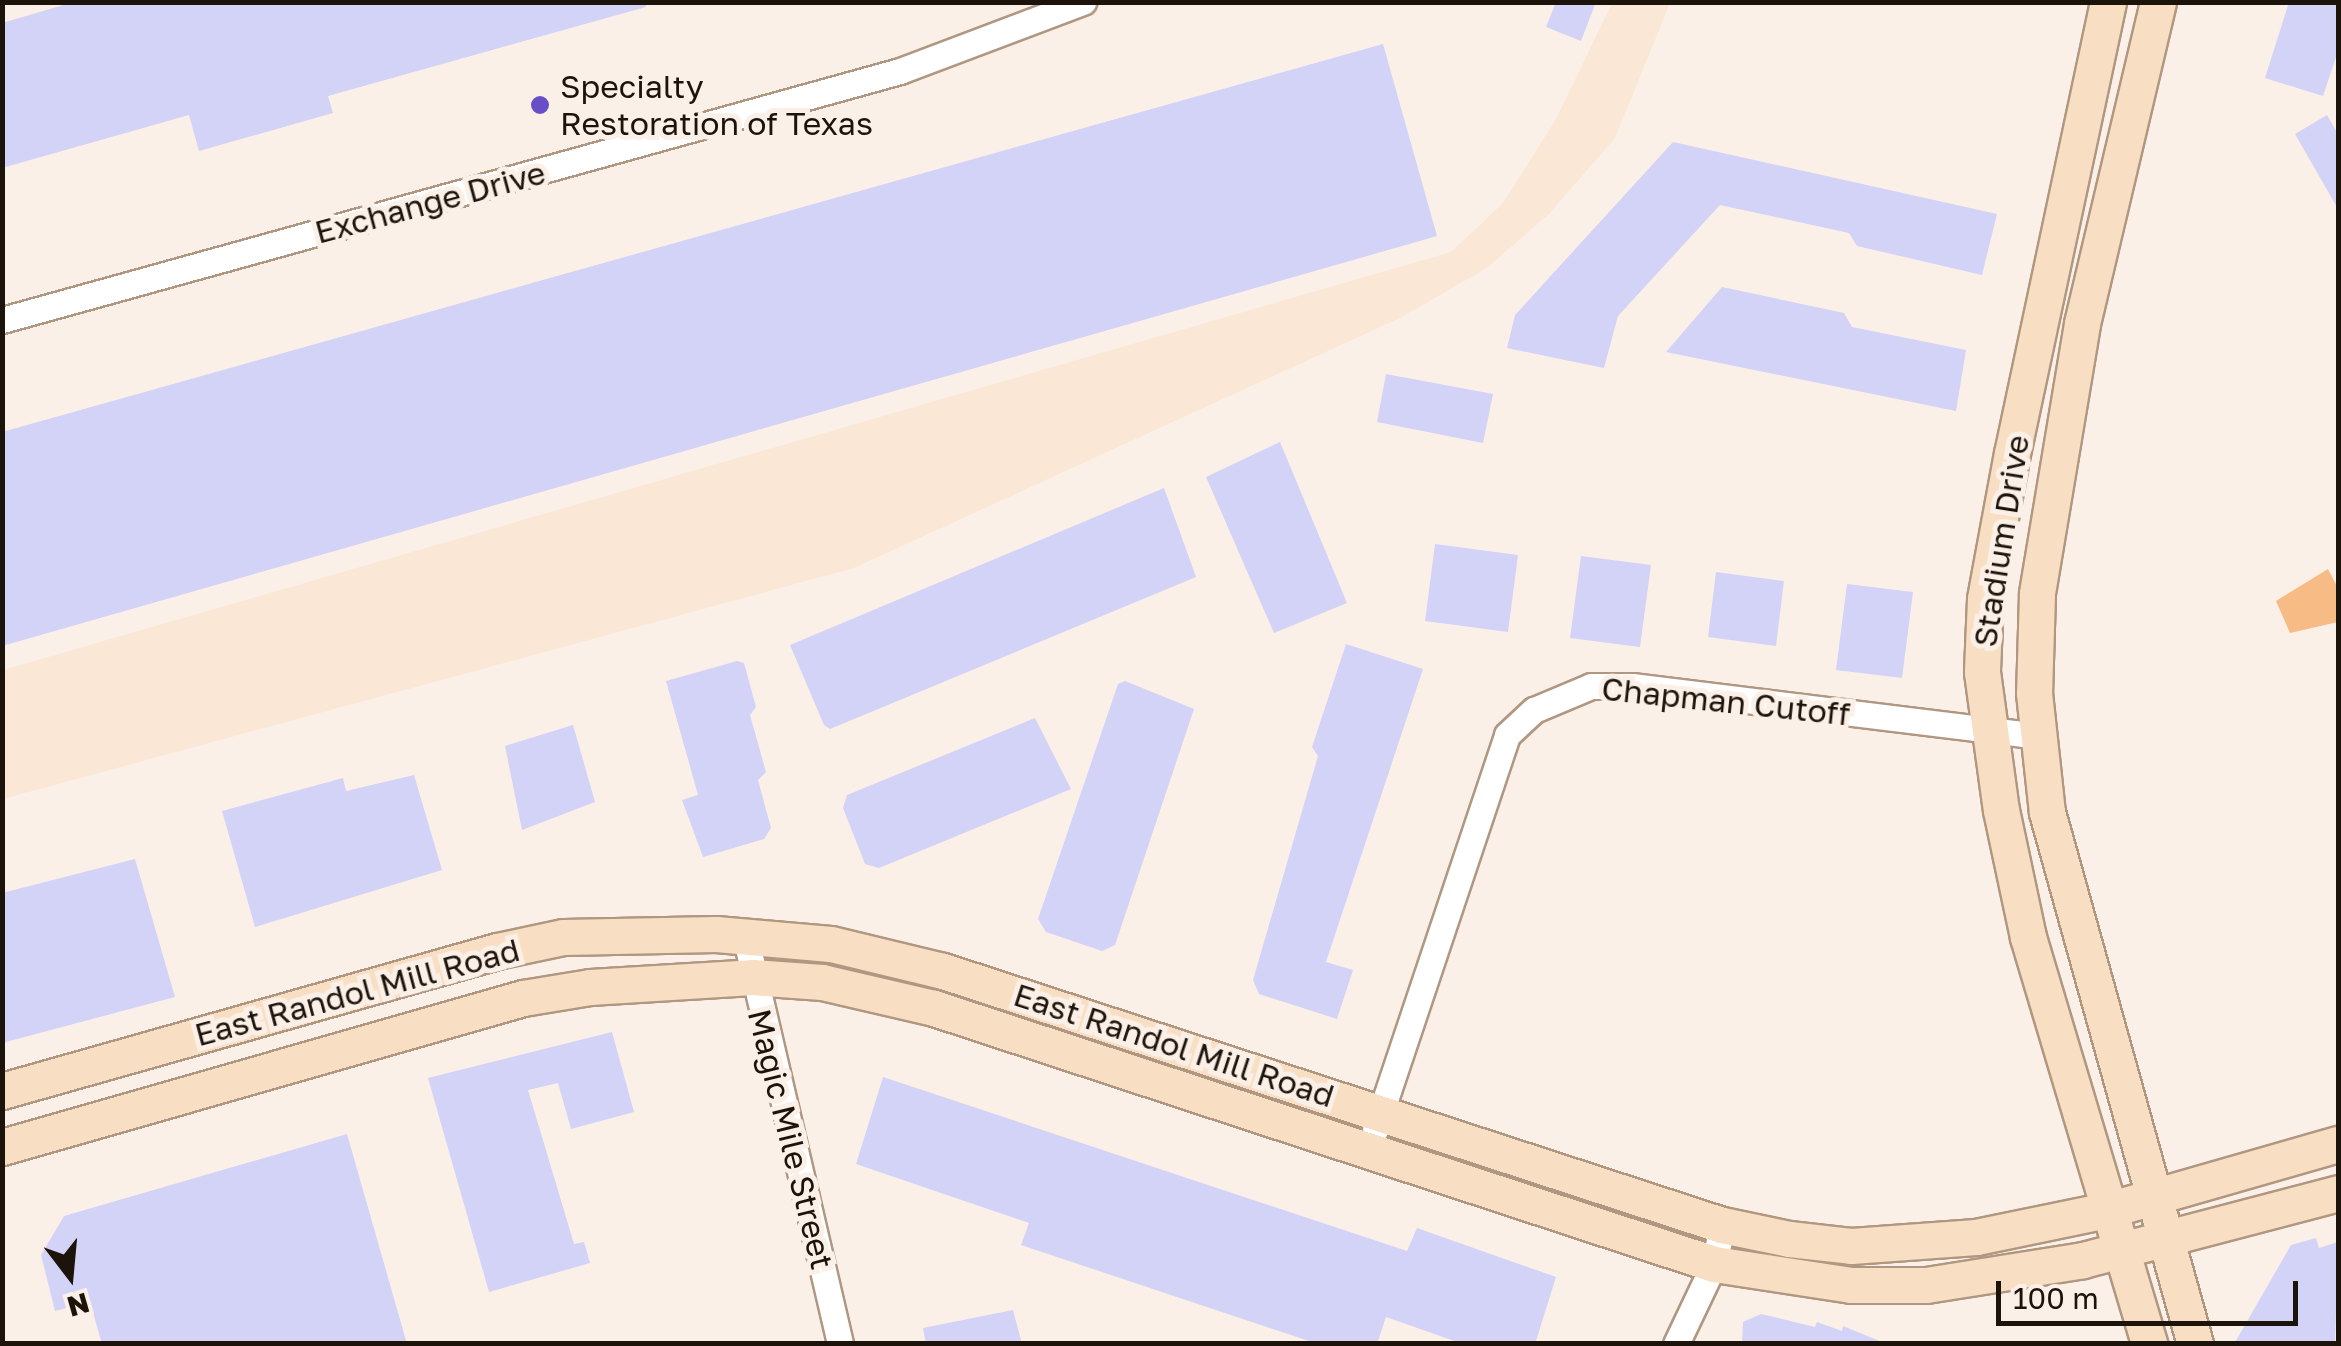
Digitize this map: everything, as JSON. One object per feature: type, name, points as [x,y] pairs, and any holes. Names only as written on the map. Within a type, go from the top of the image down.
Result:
[{"type":"main road","name":"Stadium Drive","points":[[2108,2],[1985,599],[1982,672],[1989,730],[2028,936],[2112,1208],[2149,1344]]},
{"type":"main road","name":"Stadium Drive","points":[[2158,2],[2082,324],[2037,594],[2037,736],[2048,812],[2195,1344]]},
{"type":"main road","points":[[2043,316],[2082,324]]},
{"type":"main road","name":"East Randol Mill Road","points":[[2,1092],[563,937],[745,934],[832,944],[943,971],[1722,1225],[1852,1246],[1912,1244],[2112,1208],[2338,1144]]},
{"type":"main road","name":"East Randol Mill Road","points":[[2,1146],[524,998],[590,986],[752,976],[822,982],[934,1008],[1714,1264],[1851,1285],[1926,1285],[2123,1251],[2338,1193]]},
{"type":"street","name":"Exchange Drive","points":[[2,320],[900,71],[1083,2]]},
{"type":"street","name":"Chapman Cutoff","points":[[1370,1151],[1506,735],[1534,710],[1591,686],[1632,686],[2037,736]]},
{"type":"street","name":"Magic Mile Street","points":[[745,934],[840,1344]]},
{"type":"street","points":[[1676,1344],[1714,1264],[1722,1225]]},
{"type":"shaded area","points":[[1612,3],[1670,3],[1615,138],[1549,214],[1487,268],[1400,318],[854,568],[3,799],[3,670],[1451,252],[1503,203],[1556,119]]},
{"type":"shaded area","points":[[2328,569],[2338,588],[2338,622],[2290,633],[2276,601]]},
{"type":"building","points":[[74,2],[645,2],[646,7],[328,96],[333,113],[199,151],[189,115],[2,168],[2,23]]},
{"type":"building","points":[[1556,2],[1596,2],[1581,41],[1546,27]]},
{"type":"building","points":[[2289,2],[2338,2],[2338,51],[2323,96],[2265,78]]},
{"type":"building","points":[[1383,44],[1437,236],[2,646],[2,432]]},
{"type":"building","points":[[2327,115],[2338,134],[2338,209],[2295,134]]},
{"type":"building","points":[[1673,142],[1997,214],[1982,275],[1857,246],[1849,233],[1720,205],[1618,316],[1604,368],[1507,348],[1515,315]]},
{"type":"building","points":[[1722,287],[1844,313],[1852,327],[1966,350],[1956,411],[1666,352]]},
{"type":"building","points":[[1386,374],[1493,394],[1483,443],[1377,422]]},
{"type":"building","points":[[1280,442],[1347,603],[1274,633],[1206,477]]},
{"type":"building","points":[[1164,488],[1196,577],[830,729],[824,725],[790,645]]},
{"type":"building","points":[[1435,544],[1518,555],[1508,632],[1425,621]]},
{"type":"building","points":[[1581,556],[1651,565],[1640,647],[1570,638]]},
{"type":"building","points":[[1716,572],[1784,581],[1776,646],[1708,637]]},
{"type":"building","points":[[1847,584],[1913,592],[1902,678],[1836,670]]},
{"type":"building","points":[[1346,644],[1423,669],[1326,962],[1353,970],[1337,1019],[1259,994],[1253,980],[1318,756],[1312,747]]},
{"type":"building","points":[[737,661],[744,663],[756,707],[750,715],[766,772],[758,780],[771,828],[764,839],[703,857],[682,800],[698,795],[666,681]]},
{"type":"building","points":[[1125,681],[1194,709],[1115,945],[1102,951],[1046,932],[1038,919],[1118,684]]},
{"type":"building","points":[[1035,718],[1071,789],[879,868],[865,864],[843,808],[847,795]]},
{"type":"building","points":[[573,725],[595,802],[522,830],[505,746]]},
{"type":"building","points":[[414,775],[442,870],[255,927],[222,811],[343,778],[346,791]]},
{"type":"building","points":[[135,859],[175,997],[2,1043],[2,893]]},
{"type":"building","points":[[612,1032],[634,1112],[571,1129],[558,1083],[528,1090],[574,1244],[584,1242],[590,1263],[489,1292],[428,1078]]},
{"type":"building","points":[[883,1077],[1407,1251],[1417,1228],[1556,1277],[1535,1344],[1463,1344],[1386,1317],[1377,1344],[1318,1344],[1021,1245],[1029,1223],[856,1164]]},
{"type":"building","points":[[347,1134],[407,1344],[102,1344],[90,1302],[55,1311],[41,1255],[64,1216]]},
{"type":"building","points":[[2316,1238],[2319,1248],[2338,1242],[2335,1344],[2234,1344],[2291,1245]]},
{"type":"building","points":[[1013,1310],[1022,1344],[926,1344],[923,1328]]},
{"type":"building","points":[[1761,1314],[1815,1327],[1817,1322],[1842,1331],[1843,1326],[1887,1344],[1742,1344],[1743,1322]]},
{"type":"place","name":"Specialty Restoration of Texas","points":[[540,105]]}]
